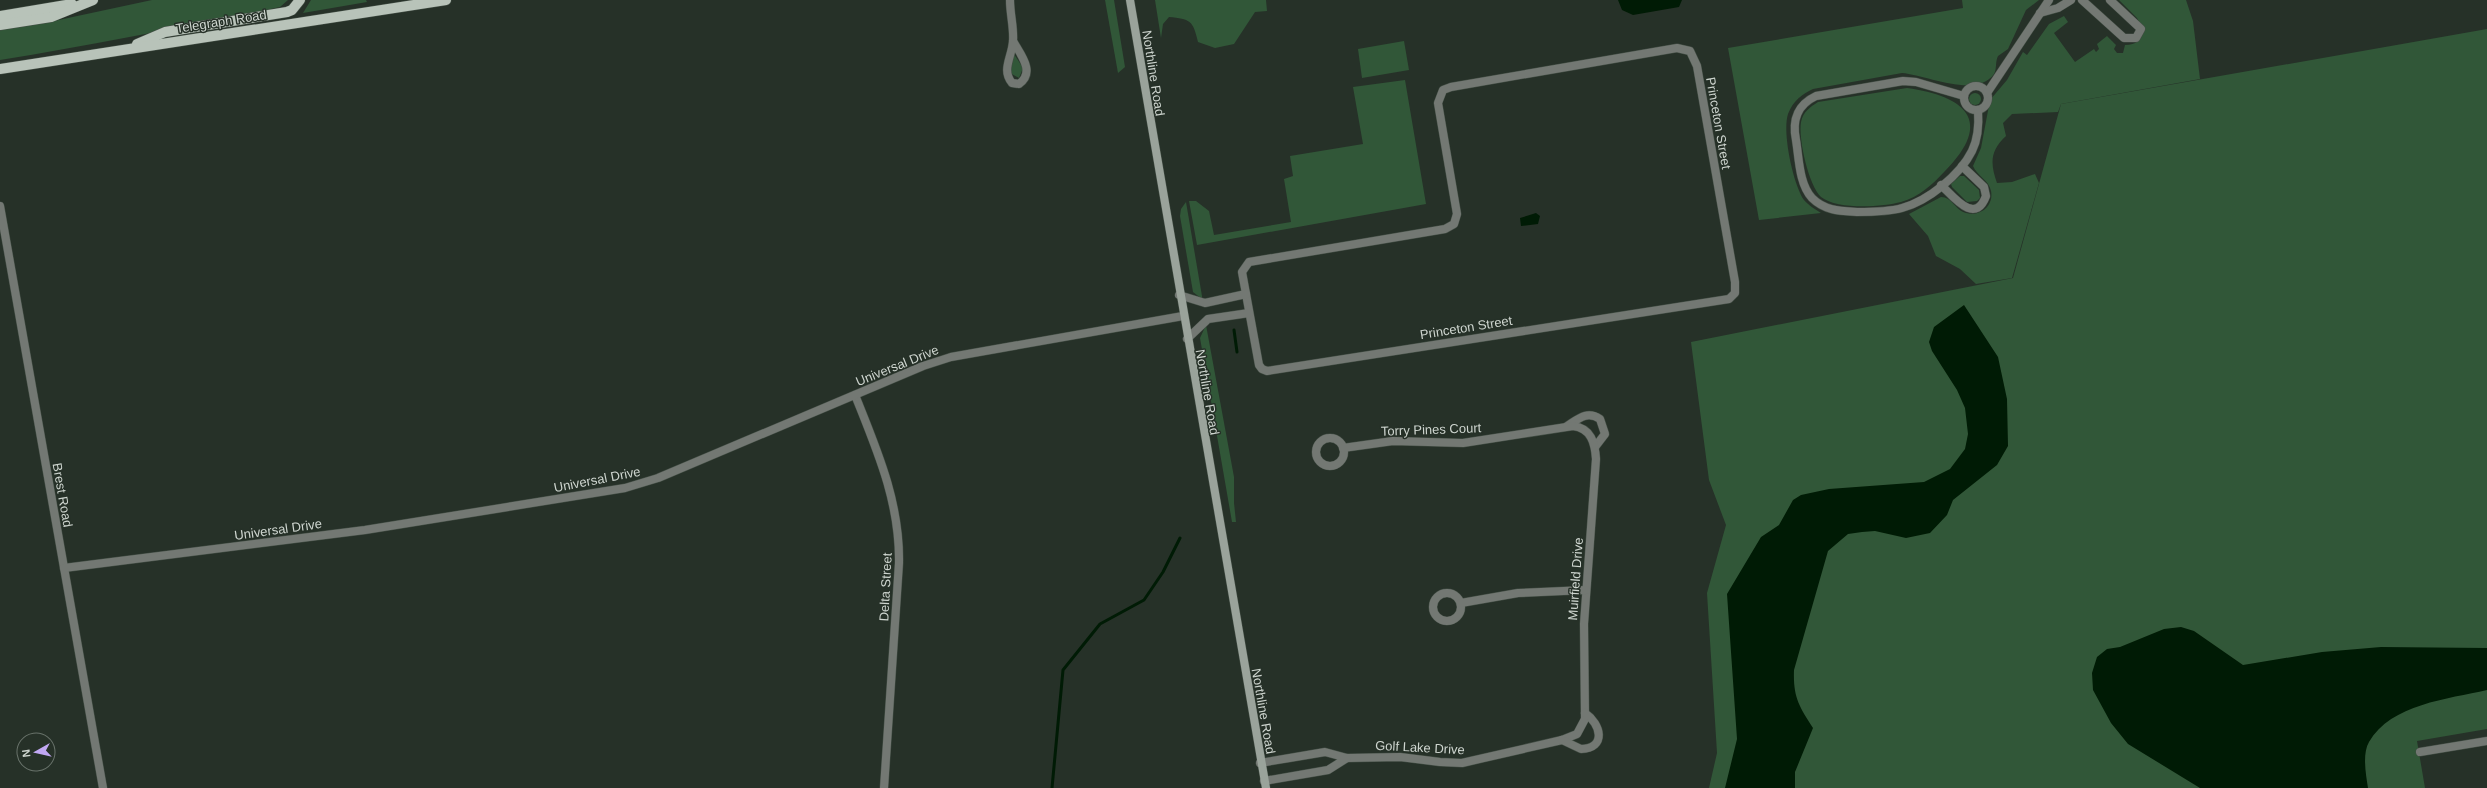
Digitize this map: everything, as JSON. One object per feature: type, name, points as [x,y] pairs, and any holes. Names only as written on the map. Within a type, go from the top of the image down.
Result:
[{"type":"main road","points":[[0,16],[94,0]]},
{"type":"main road","points":[[0,25],[51,17],[94,0]]},
{"type":"main road","points":[[122,50],[165,32],[287,12],[292,10],[300,0]]},
{"type":"main road","points":[[382,0],[393,8]]},
{"type":"main road","name":"Telegraph Road","points":[[0,69],[446,0]]},
{"type":"main road","name":"Northline Road","points":[[1130,0],[1179,295],[1265,785]]},
{"type":"street","points":[[1010,0],[1013,41],[1007,68],[1008,78],[1012,83],[1019,84],[1024,81],[1028,72],[1026,63],[1013,41]]},
{"type":"street","points":[[1978,110],[1987,104],[1987,93],[2006,68],[2024,34],[2049,0]]},
{"type":"street","points":[[2040,13],[2058,8],[2071,0]]},
{"type":"street","points":[[2082,0],[2124,38],[2136,38],[2141,29],[2110,0]]},
{"type":"street","name":"Princeton Street","points":[[1677,48],[1690,51],[1695,58],[1735,282],[1735,293],[1729,300],[1267,371],[1262,369],[1259,365],[1250,313],[1242,272],[1248,262],[1445,229],[1454,224],[1457,214],[1438,103],[1440,94],[1446,88],[1677,48]]},
{"type":"street","points":[[1964,96],[1916,82],[1903,81],[1816,96],[1802,105],[1796,116],[1795,134],[1805,186],[1816,201],[1831,210],[1892,211],[1920,201],[1962,166],[1976,141],[1978,110]]},
{"type":"street","points":[[1964,96],[1968,90],[1974,87],[1982,88],[1987,93]]},
{"type":"street","points":[[1964,96],[1968,107],[1978,110]]},
{"type":"street","points":[[1941,185],[1965,208],[1973,209],[1982,204],[1986,196],[1984,187],[1962,166]]},
{"type":"street","name":"Brest Road","points":[[0,206],[103,788]]},
{"type":"street","points":[[1179,295],[1205,303],[1246,294]]},
{"type":"street","points":[[1187,339],[1208,319],[1250,313]]},
{"type":"street","name":"Universal Drive","points":[[64,568],[366,530],[625,488],[658,478],[923,366],[951,356],[1183,316]]},
{"type":"street","name":"Delta Street","points":[[855,395],[889,482],[898,534],[899,563],[884,788]]},
{"type":"street","name":"Muirfield Drive","points":[[1562,740],[1573,736],[1580,730],[1585,712],[1584,624],[1595,447],[1605,434],[1600,419],[1595,415],[1588,414],[1566,426]]},
{"type":"street","points":[[1566,426],[1582,428],[1589,434],[1595,447]]},
{"type":"street","name":"Torry Pines Court","points":[[1343,448],[1393,441],[1463,443],[1566,426]]},
{"type":"street","points":[[1461,603],[1518,593],[1586,590]]},
{"type":"street","points":[[1562,740],[1581,749],[1593,745],[1599,730],[1595,720],[1585,712]]},
{"type":"street","name":"Golf Lake Drive","points":[[1260,763],[1326,752],[1347,758],[1400,757],[1462,763],[1562,740]]},
{"type":"street","points":[[2420,752],[2487,741]]},
{"type":"street","points":[[1265,785],[1328,770],[1347,758]]},
{"type":"shaded area","points":[[152,0],[288,0],[280,7],[271,9],[271,12],[0,60],[0,29],[54,21]]},
{"type":"shaded area","points":[[311,0],[366,0],[367,2],[303,13]]},
{"type":"shaded area","points":[[1105,0],[1114,0],[1125,67],[1118,73]]},
{"type":"shaded area","points":[[1155,0],[1266,0],[1267,11],[1255,12],[1234,44],[1215,48],[1198,42],[1190,22],[1182,19],[1169,17],[1163,24],[1161,38]]},
{"type":"shaded area","points":[[1618,0],[1682,0],[1679,7],[1633,15],[1622,10]]},
{"type":"shaded area","points":[[1962,0],[2039,0],[2026,10],[2008,49],[1998,56],[1994,74],[1986,81],[1976,85],[1951,84],[1902,73],[1813,89],[1805,93],[1792,105],[1788,114],[1786,133],[1793,171],[1800,192],[1804,200],[1821,213],[1759,220],[1728,48],[1963,8]]},
{"type":"shaded area","points":[[2119,0],[2186,0],[2193,21],[2200,79],[2061,104],[2058,112],[2012,114],[2003,123],[2006,136],[1994,152],[1993,169],[1997,183],[2012,182],[2035,174],[2039,183],[2012,278],[1976,284],[1960,269],[1936,256],[1928,236],[1909,214],[1941,197],[1951,201],[1962,211],[1971,214],[1981,212],[1988,206],[1991,196],[1990,187],[1977,173],[1973,166],[1981,148],[1990,100],[2007,80],[2023,52],[2027,55],[2049,24],[2064,16],[2068,22],[2054,33],[2075,62],[2094,49],[2096,52],[2099,49],[2097,44],[2107,36],[2116,45],[2114,49],[2117,53],[2123,53],[2125,45],[2135,43],[2141,37],[2143,30],[2137,18]]},
{"type":"shaded area","points":[[2487,29],[2487,729],[2417,741],[2425,788],[1709,788],[1717,753],[1707,593],[1726,525],[1709,480],[1691,342],[2013,278],[2061,104]]},
{"type":"shaded area","points":[[1404,41],[1409,70],[1362,78],[1358,49]]},
{"type":"shaded area","points":[[1014,54],[1023,68],[1019,78],[1010,73]]},
{"type":"shaded area","points":[[1405,80],[1426,204],[1197,245],[1189,201],[1196,201],[1209,211],[1214,235],[1291,222],[1284,179],[1293,176],[1290,156],[1363,144],[1353,87]]},
{"type":"shaded area","points":[[1907,88],[1944,97],[1958,105],[1966,114],[1970,125],[1968,138],[1960,153],[1931,185],[1908,200],[1883,205],[1848,206],[1828,201],[1821,197],[1812,183],[1805,162],[1801,139],[1801,122],[1805,113],[1818,102]]},
{"type":"shaded area","points":[[1977,93],[1980,94],[1980,104],[1973,105],[1970,104],[1969,97],[1970,94]]},
{"type":"shaded area","points":[[1960,176],[1964,176],[1979,190],[1980,198],[1977,201],[1967,202],[1952,187],[1951,184]]},
{"type":"shaded area","points":[[1186,202],[1202,299],[1193,292],[1180,216],[1181,209]]},
{"type":"shaded area","points":[[1536,213],[1540,216],[1538,224],[1521,226],[1520,218]]},
{"type":"shaded area","points":[[1964,305],[1998,357],[2007,399],[2008,446],[1997,465],[1953,500],[1947,515],[1930,533],[1906,538],[1875,531],[1848,534],[1828,551],[1794,670],[1798,701],[1813,728],[1795,772],[1795,788],[1725,788],[1737,739],[1727,594],[1761,537],[1779,525],[1793,500],[1801,495],[1829,489],[1924,482],[1950,469],[1965,449],[1968,434],[1965,408],[1957,390],[1932,351],[1929,342],[1934,327]]},
{"type":"shaded area","points":[[1206,325],[1234,477],[1236,522],[1232,522],[1200,338]]},
{"type":"shaded area","points":[[2181,627],[2194,631],[2243,665],[2322,652],[2381,647],[2487,648],[2487,690],[2438,700],[2406,711],[2391,719],[2379,729],[2367,747],[2365,765],[2368,788],[2200,788],[2128,744],[2111,723],[2093,690],[2092,673],[2097,657],[2107,649],[2120,647],[2164,629]]},
{"type":"waterway","points":[[1234,330],[1237,352]]},
{"type":"waterway","points":[[1052,788],[1063,670],[1100,624],[1144,600],[1163,572],[1180,538]]}]
